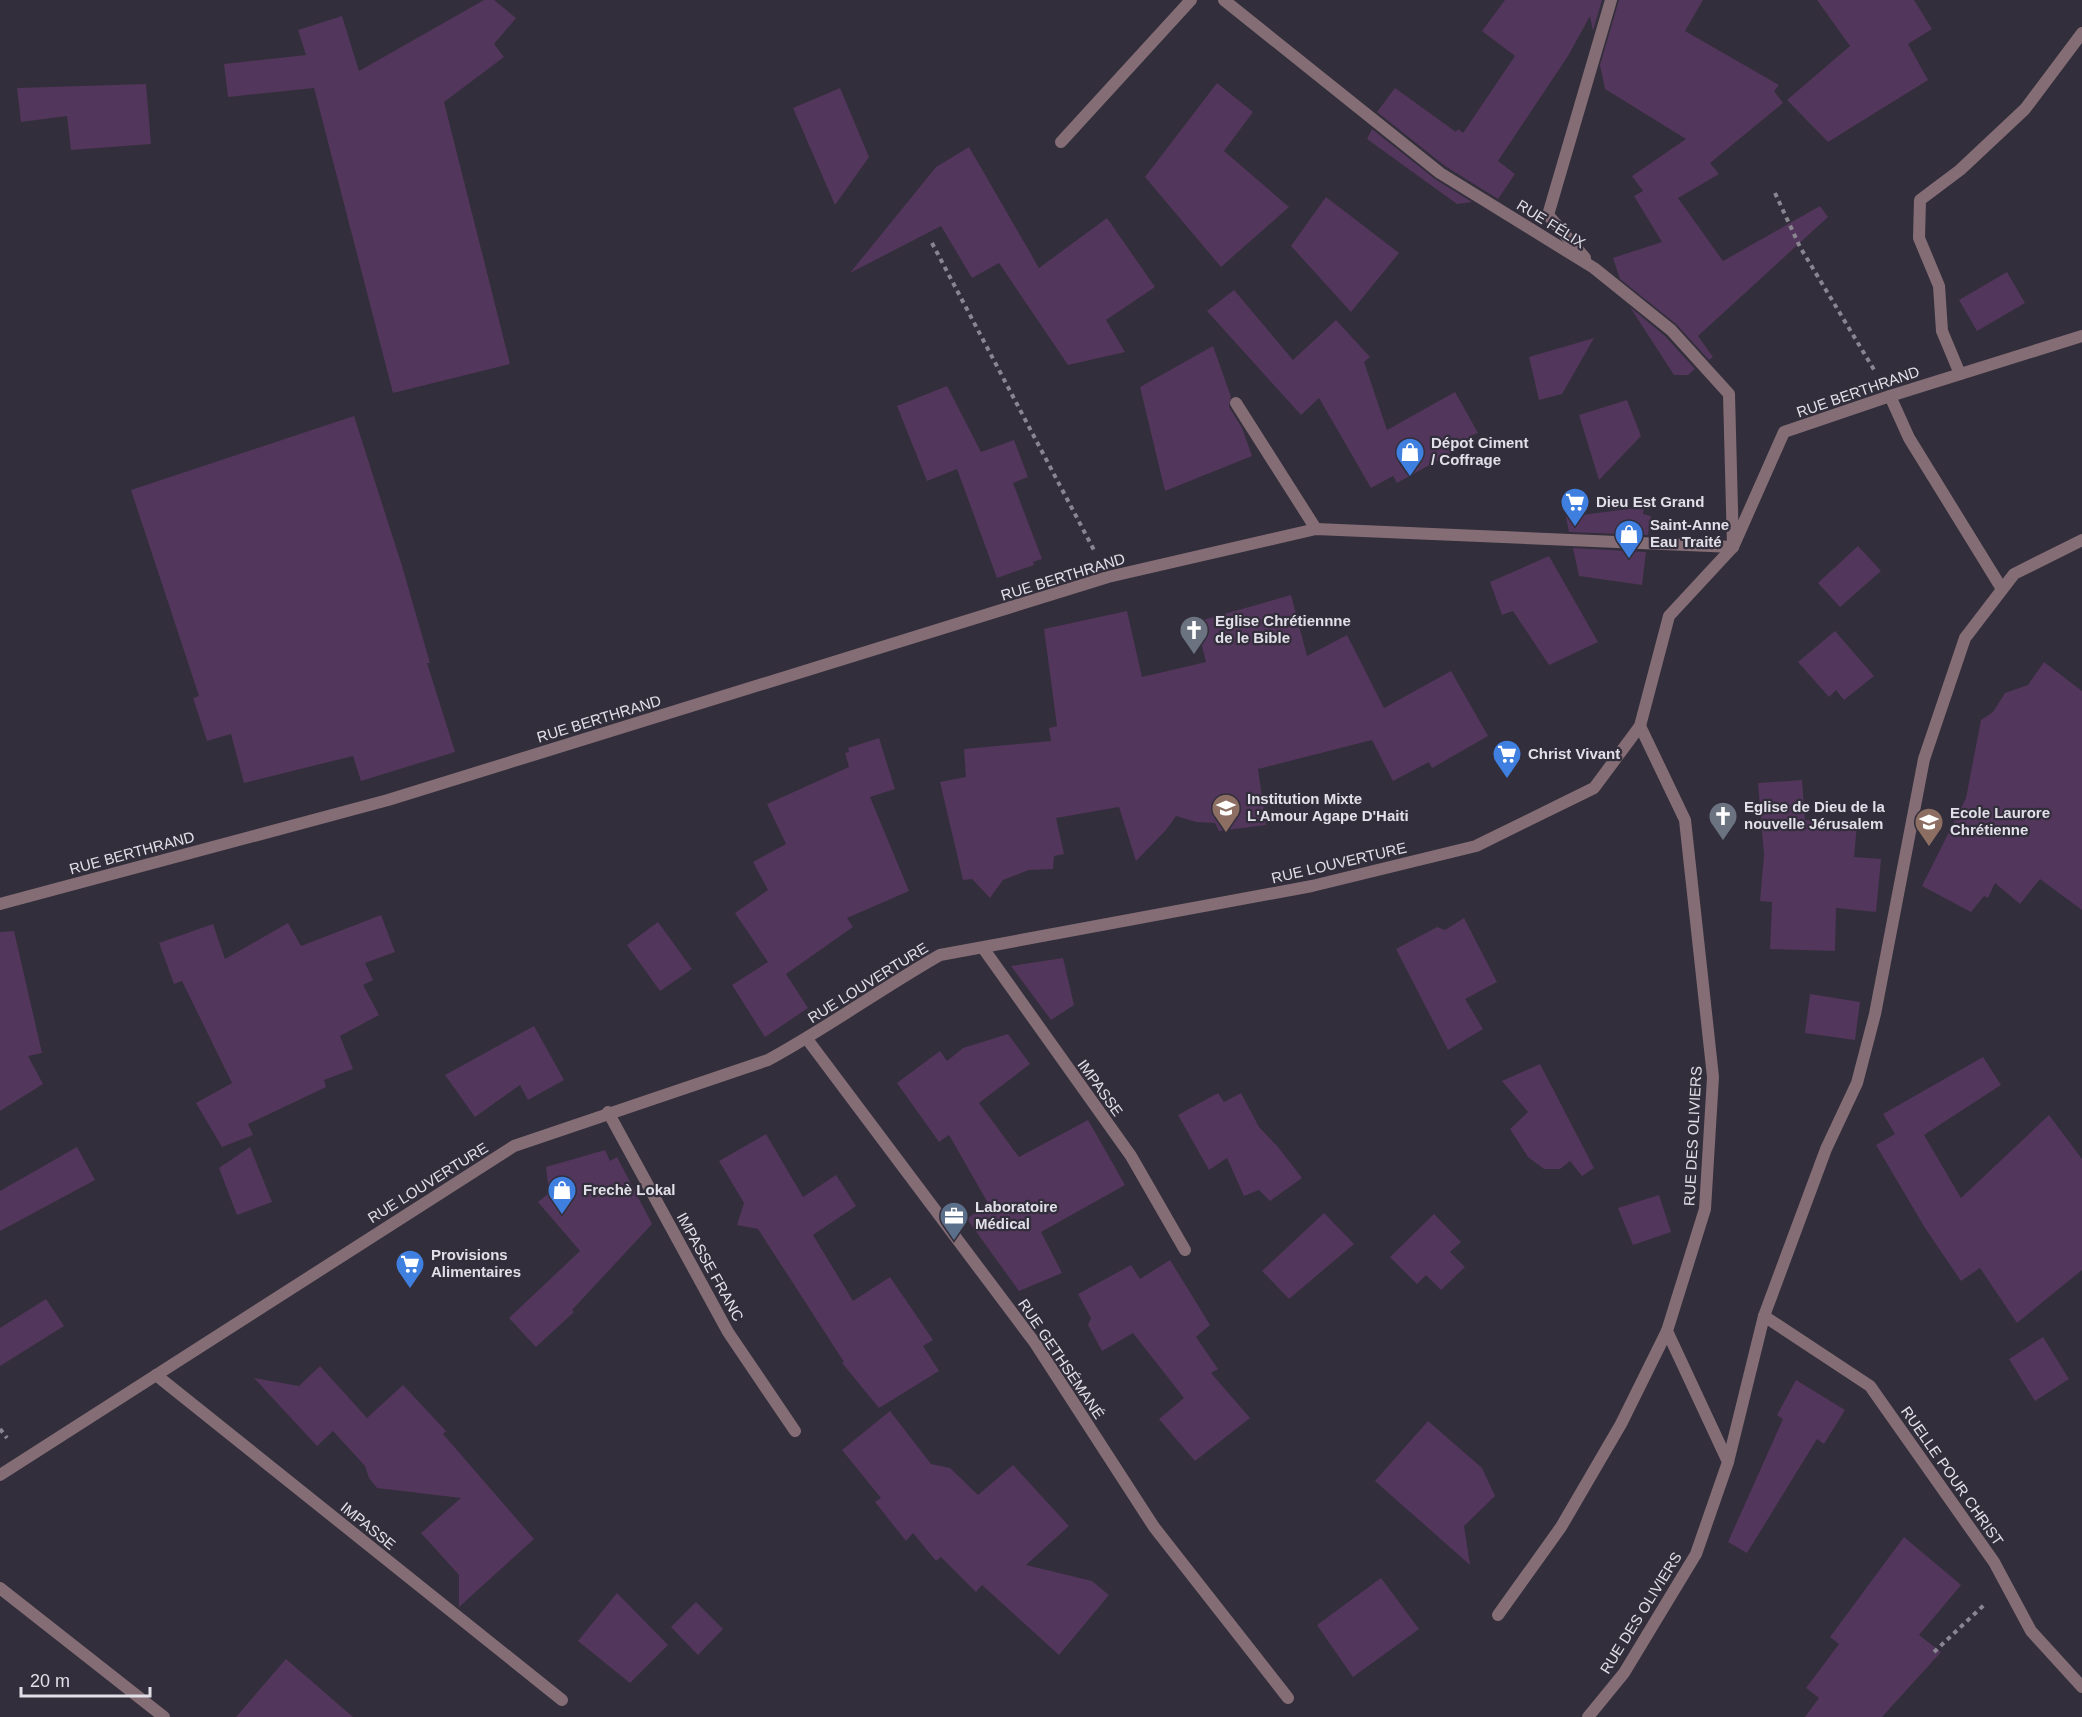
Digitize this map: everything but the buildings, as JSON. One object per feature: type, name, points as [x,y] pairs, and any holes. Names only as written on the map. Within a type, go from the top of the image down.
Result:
[{"type":"street","points":[[1061,142],[1191,0]]},
{"type":"street","name":"RUE FÉLIX","points":[[1224,0],[1440,172],[1594,268],[1671,330],[1729,394],[1733,547]]},
{"type":"street","points":[[1594,268],[1548,215],[1611,0]]},
{"type":"street","points":[[1960,374],[1942,331],[1939,286],[1919,238],[1920,201],[1959,170],[2025,109],[2082,33]]},
{"type":"street","name":"RUE BERTHRAND","points":[[0,904],[388,800],[1108,577],[1316,529],[1733,547],[1784,432],[2082,336]]},
{"type":"street","points":[[1890,396],[1909,438],[2002,589]]},
{"type":"street","points":[[1236,403],[1316,529]]},
{"type":"street","name":"RUE DES OLIVIERS","points":[[1588,1717],[1624,1673],[1696,1554],[1728,1462],[1764,1316],[1826,1149],[1857,1083],[1875,1014],[1928,748],[1965,638],[2014,574],[2082,540]]},
{"type":"street","name":"RUE LOUVERTURE","points":[[0,1475],[514,1146],[608,1112],[768,1060],[807,1039],[892,982],[940,955],[1312,886],[1476,846],[1594,788],[1640,726],[1669,616],[1733,547]]},
{"type":"street","name":"RUE DES OLIVIERS","points":[[1498,1615],[1561,1527],[1621,1424],[1667,1331],[1705,1209],[1713,1077],[1685,820],[1640,726]]},
{"type":"street","name":"IMPASSE","points":[[983,948],[1131,1156],[1185,1250]]},
{"type":"street","name":"RUE GETHSÉMANÉ","points":[[807,1039],[1035,1343],[1154,1527],[1288,1698]]},
{"type":"street","name":"IMPASSE FRANC","points":[[608,1112],[728,1332],[795,1431]]},
{"type":"street","name":"RUELLE POUR CHRIST","points":[[1764,1316],[1870,1386],[1994,1562],[2031,1631],[2082,1687]]},
{"type":"street","points":[[1667,1331],[1728,1462]]},
{"type":"street","name":"IMPASSE","points":[[156,1375],[562,1700]]},
{"type":"street","points":[[0,1588],[164,1717]]},
{"type":"path","points":[[1775,193],[1800,248],[1890,396]]},
{"type":"path","points":[[932,243],[1108,577]]},
{"type":"path","points":[[1934,1652],[2006,1584]]},
{"type":"place","name":"Dépot Ciment / Coffrage","points":[[1410,478]]},
{"type":"place","name":"Dieu Est Grand","points":[[1575,528]]},
{"type":"place","name":"Saint-Anne Eau Traité","points":[[1629,560]]},
{"type":"place","name":"Eglise Chrétiennne de le Bible","points":[[1194,656]]},
{"type":"place","name":"Christ Vivant","points":[[1507,780]]},
{"type":"place","name":"Institution Mixte L'Amour Agape D'Haiti","points":[[1226,834]]},
{"type":"place","name":"Eglise de Dieu de la nouvelle Jérusalem","points":[[1723,842]]},
{"type":"place","name":"Ecole Laurore Chrétienne","points":[[1929,848]]},
{"type":"place","name":"Frechè Lokal","points":[[562,1216]]},
{"type":"place","name":"Laboratoire Médical","points":[[954,1242]]},
{"type":"place","name":"Provisions Alimentaires","points":[[410,1290]]}]
